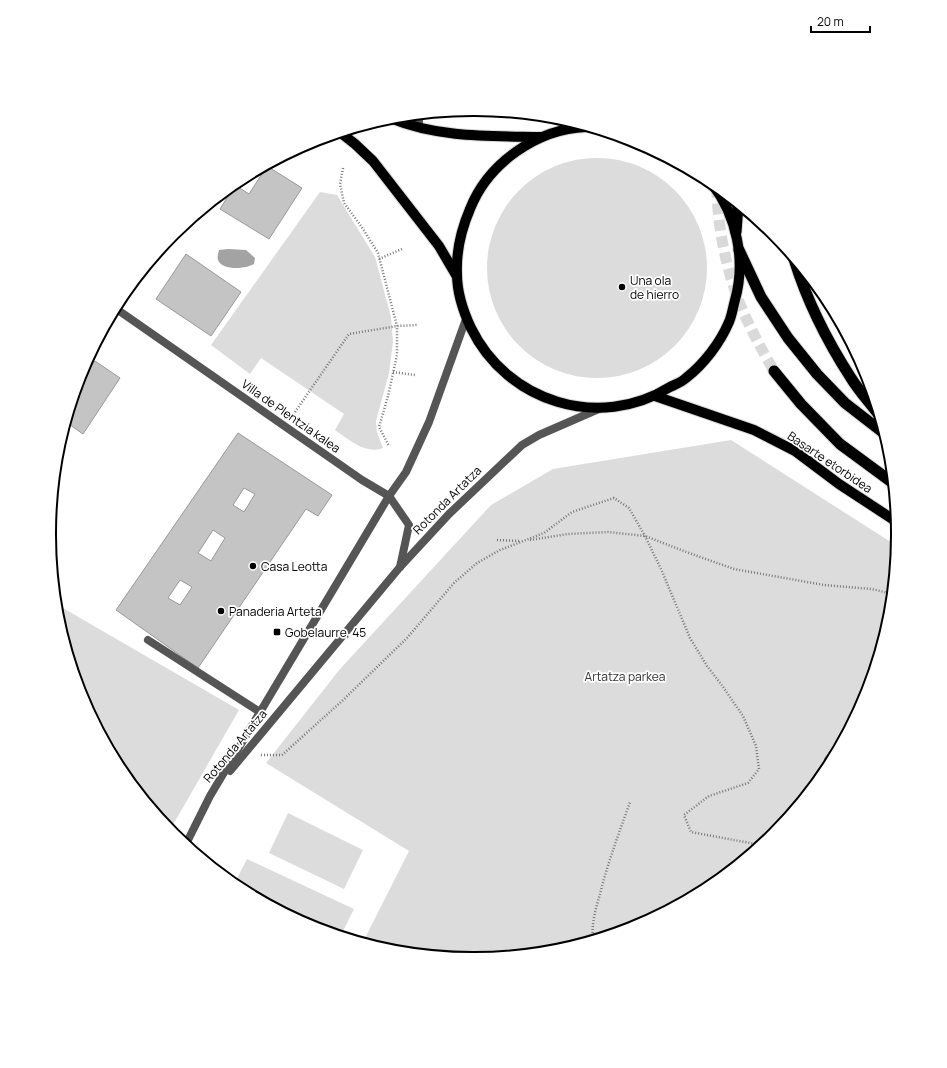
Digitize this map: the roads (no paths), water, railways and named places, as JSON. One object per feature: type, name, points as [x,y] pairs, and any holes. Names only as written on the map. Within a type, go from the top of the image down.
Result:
[{"type":"highway","points":[[736,232],[738,211]]},
{"type":"highway","points":[[739,250],[761,297],[788,338],[817,374],[845,403],[877,428]]},
{"type":"highway","points":[[798,271],[826,336],[852,379],[870,403]]},
{"type":"highway","points":[[774,371],[801,404],[840,444],[887,478]]},
{"type":"main road","points":[[406,122],[444,132],[475,136],[543,137]]},
{"type":"main road","name":"Rotonda Artatza","points":[[571,129],[543,137],[521,148],[501,164],[485,182],[472,203],[462,226],[457,250],[457,275],[460,298],[466,319],[477,341],[492,360],[510,377],[530,391],[552,401],[576,407],[601,408],[629,405],[655,396],[686,378],[691,373],[711,352],[729,321],[739,286],[739,250],[736,232],[728,210],[722,199]]},
{"type":"main road","points":[[346,137],[373,161],[439,246],[457,275]]},
{"type":"main road","name":"Basarte etorbidea","points":[[655,396],[754,430],[795,452],[890,517]]},
{"type":"street","points":[[419,120],[419,126]]},
{"type":"street","name":"Villa de Plentzia kalea","points":[[120,312],[362,480],[389,496],[409,525],[400,567]]},
{"type":"street","name":"Rotonda Artatza","points":[[210,796],[389,496],[406,472],[429,422],[466,319]]},
{"type":"street","name":"Rotonda Artatza","points":[[210,796],[400,567],[449,514],[522,445],[539,435],[601,408]]},
{"type":"street","points":[[148,640],[260,712]]},
{"type":"street","points":[[189,839],[210,796]]},
{"type":"tunnel","points":[[718,196],[719,223],[731,278],[744,313],[759,345],[774,371]]},
{"type":"place","name":"Una ola de hierro","points":[[622,287]]},
{"type":"place","name":"Casa Leotta","points":[[253,566]]},
{"type":"place","name":"Panaderia Arteta","points":[[221,611]]},
{"type":"place","name":"Gobelaurre, 45","points":[[277,632]]},
{"type":"park label","name":"Artatza parkea","points":[[625,676]]}]
